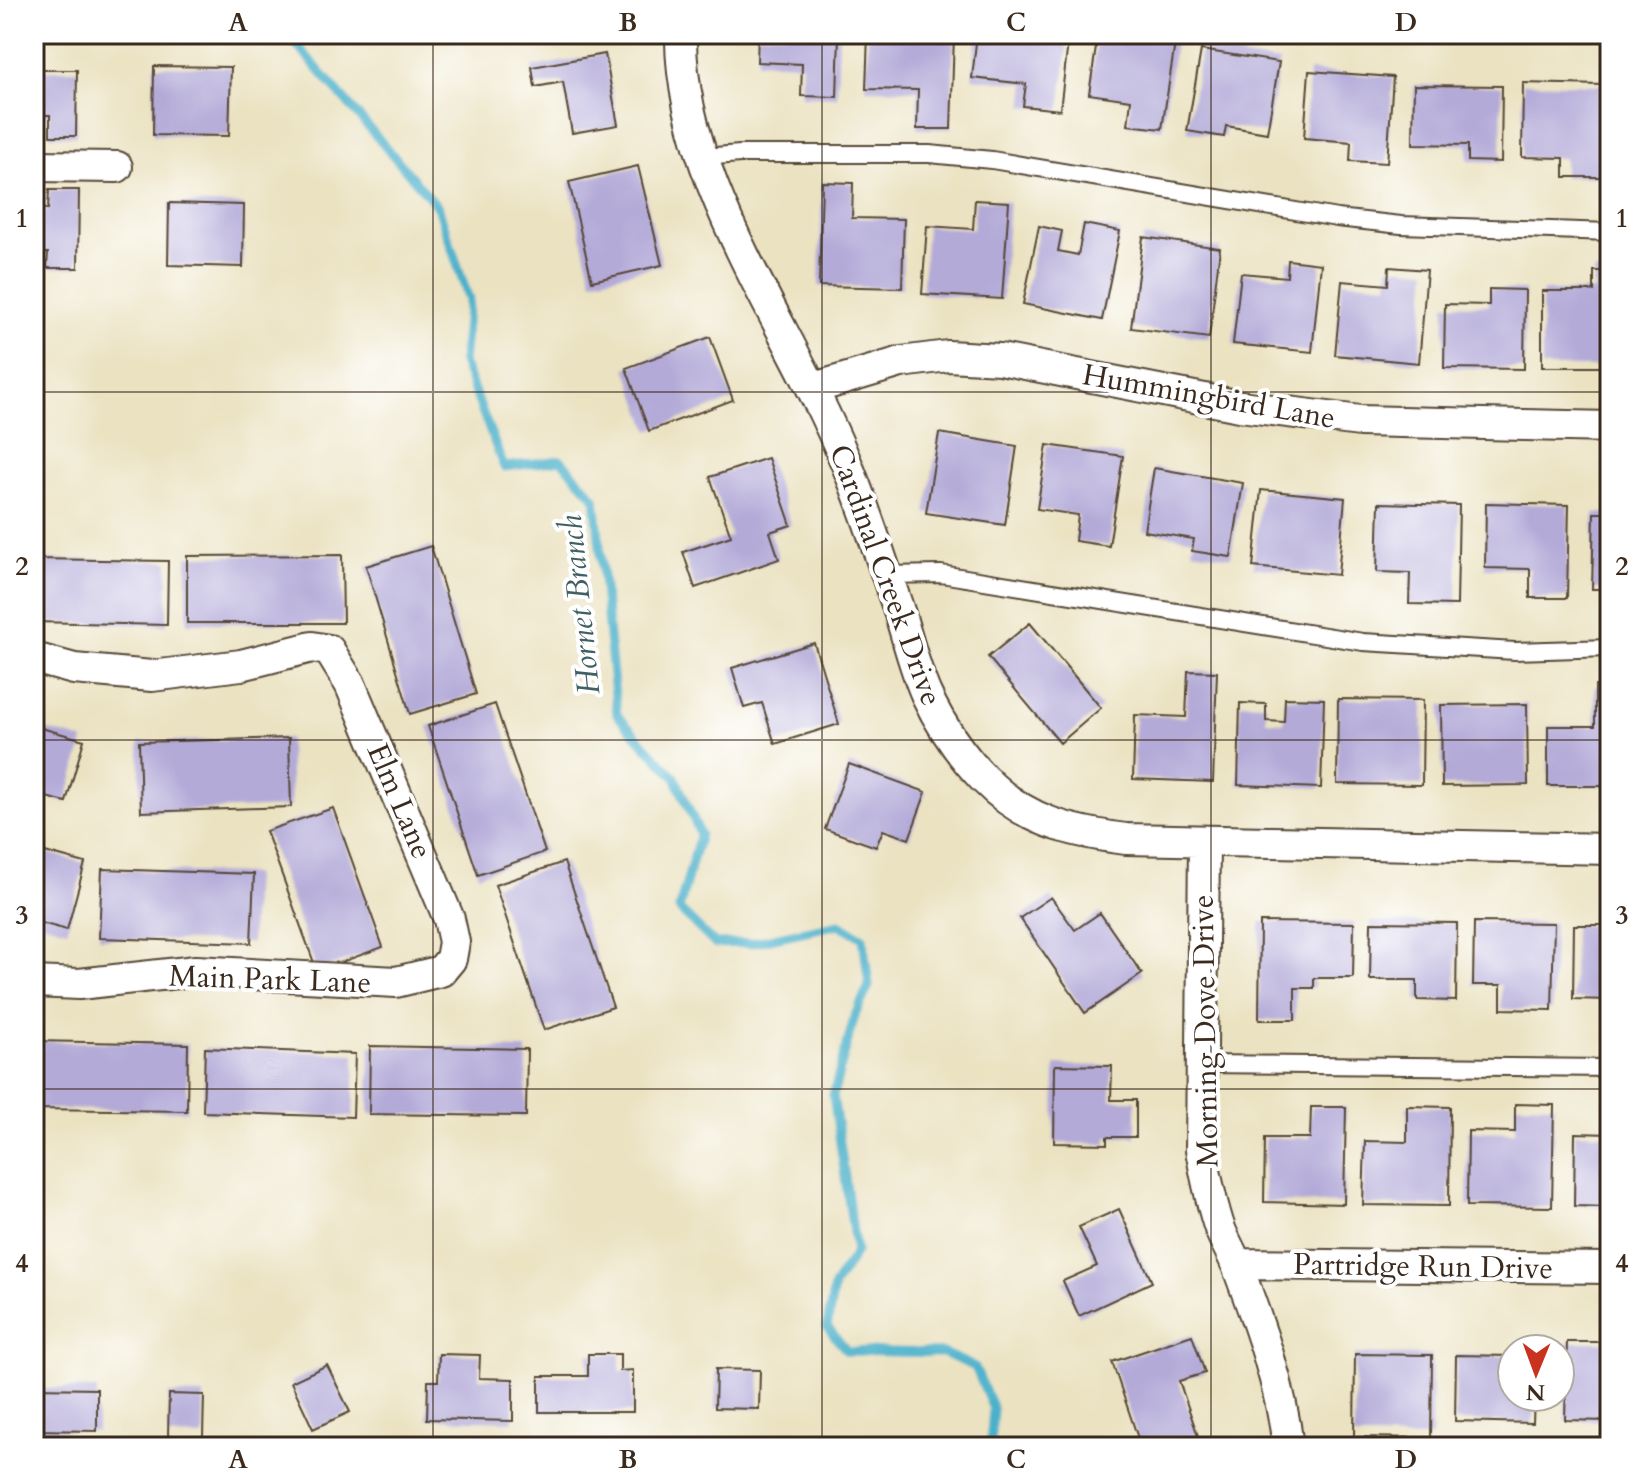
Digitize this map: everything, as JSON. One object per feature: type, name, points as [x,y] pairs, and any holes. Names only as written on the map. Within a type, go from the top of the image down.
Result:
[{"type":"street","name":"Cardinal Creek Drive","points":[[681,34],[688,109],[703,157],[732,229],[814,388],[846,461],[926,694],[952,739],[985,780],[1015,805],[1048,824],[1113,838],[1610,849]]},
{"type":"street","points":[[34,166],[117,167]]},
{"type":"street","name":"Hummingbird Lane","points":[[814,388],[901,362],[961,357],[1000,359],[1240,406],[1360,421],[1610,427]]},
{"type":"street","name":"Elm Lane","points":[[34,658],[74,669],[152,676],[241,665],[312,647],[329,650],[350,684],[449,919],[454,942],[451,959]]},
{"type":"street","name":"Morning Dove Drive","points":[[1204,842],[1201,1150],[1220,1230],[1237,1264],[1270,1359],[1284,1410],[1288,1447]]},
{"type":"street","name":"Main Park Lane","points":[[34,982],[79,984],[196,971],[396,982],[441,971],[451,959]]},
{"type":"street","name":"Partridge Run Drive","points":[[1237,1264],[1610,1268]]},
{"type":"lane","points":[[703,157],[740,154],[929,154],[992,160],[1337,218],[1401,225],[1610,232]]},
{"type":"lane","points":[[886,575],[941,574],[1363,642],[1515,651],[1610,648]]},
{"type":"lane","points":[[1200,1064],[1610,1068]]},
{"type":"building","points":[[758,34],[839,34],[837,97],[801,96],[802,64],[757,62]]},
{"type":"building","points":[[868,34],[954,34],[951,129],[917,129],[918,90],[866,89]]},
{"type":"building","points":[[977,34],[1069,34],[1060,110],[1023,106],[1026,84],[972,78]]},
{"type":"building","points":[[1098,34],[1175,43],[1162,129],[1128,125],[1131,100],[1089,94]]},
{"type":"building","points":[[1201,50],[1279,62],[1267,133],[1226,126],[1224,137],[1187,131]]},
{"type":"building","points":[[605,54],[618,125],[572,133],[563,82],[535,87],[532,67]]},
{"type":"building","points":[[154,66],[231,67],[229,136],[153,135]]},
{"type":"building","points":[[34,70],[77,70],[76,136],[50,136],[50,115],[34,115]]},
{"type":"building","points":[[1309,71],[1393,77],[1387,163],[1350,161],[1351,142],[1304,138]]},
{"type":"building","points":[[1523,83],[1602,85],[1601,177],[1564,177],[1564,158],[1522,157]]},
{"type":"building","points":[[1414,85],[1502,86],[1501,162],[1468,161],[1468,145],[1413,144]]},
{"type":"building","points":[[638,166],[662,265],[592,281],[569,182]]},
{"type":"building","points":[[822,182],[853,183],[852,218],[904,219],[902,288],[819,286]]},
{"type":"building","points":[[49,190],[79,190],[78,268],[47,268],[48,253],[34,253],[34,208],[48,209]]},
{"type":"building","points":[[975,200],[1009,202],[1002,299],[922,294],[927,226],[973,229]]},
{"type":"building","points":[[169,203],[244,205],[243,267],[168,265]]},
{"type":"building","points":[[1084,224],[1120,231],[1102,320],[1023,304],[1039,226],[1062,231],[1058,251],[1078,255]]},
{"type":"building","points":[[1143,237],[1220,248],[1209,338],[1131,328]]},
{"type":"building","points":[[1288,260],[1321,264],[1312,352],[1233,344],[1241,273],[1287,277]]},
{"type":"building","points":[[1389,267],[1427,270],[1419,363],[1335,355],[1342,281],[1388,285]]},
{"type":"building","points":[[1594,271],[1610,271],[1610,367],[1542,367],[1542,291],[1594,291]]},
{"type":"building","points":[[1489,289],[1525,290],[1524,369],[1444,368],[1445,304],[1489,305]]},
{"type":"building","points":[[710,337],[733,400],[649,431],[626,368]]},
{"type":"building","points":[[939,433],[1017,446],[1005,525],[926,513]]},
{"type":"building","points":[[1047,445],[1123,456],[1109,546],[1075,541],[1078,515],[1037,509]]},
{"type":"building","points":[[768,458],[791,525],[770,532],[779,559],[695,588],[683,552],[731,536],[710,477]]},
{"type":"building","points":[[1154,468],[1243,483],[1231,557],[1192,551],[1194,539],[1144,531]]},
{"type":"building","points":[[1261,490],[1345,498],[1338,575],[1253,567]]},
{"type":"building","points":[[1379,503],[1459,505],[1457,605],[1409,604],[1410,573],[1377,572]]},
{"type":"building","points":[[1486,503],[1569,505],[1567,598],[1530,598],[1530,569],[1485,568]]},
{"type":"building","points":[[1594,513],[1610,513],[1610,589],[1592,589]]},
{"type":"building","points":[[431,546],[476,694],[410,714],[366,566]]},
{"type":"building","points":[[342,555],[343,623],[187,623],[187,556]]},
{"type":"building","points":[[34,559],[168,561],[167,625],[34,622]]},
{"type":"building","points":[[1030,623],[1101,708],[1060,743],[988,657]]},
{"type":"building","points":[[814,643],[839,724],[775,744],[762,703],[744,708],[732,668]]},
{"type":"building","points":[[1188,671],[1217,672],[1213,782],[1133,779],[1135,715],[1186,717]]},
{"type":"building","points":[[1595,686],[1610,687],[1610,786],[1548,786],[1548,726],[1595,726]]},
{"type":"building","points":[[1285,698],[1324,699],[1321,788],[1238,785],[1240,703],[1266,704],[1266,721],[1284,722]]},
{"type":"building","points":[[1338,699],[1423,700],[1422,785],[1337,784]]},
{"type":"building","points":[[495,704],[545,852],[478,875],[428,726]]},
{"type":"building","points":[[1527,704],[1528,785],[1442,786],[1441,705]]},
{"type":"building","points":[[34,726],[84,740],[66,802],[34,794]]},
{"type":"building","points":[[289,738],[291,807],[141,812],[139,742]]},
{"type":"building","points":[[849,764],[926,792],[909,839],[883,830],[876,847],[825,829]]},
{"type":"building","points":[[333,808],[383,947],[317,971],[266,831]]},
{"type":"building","points":[[34,849],[85,863],[67,930],[34,921]]},
{"type":"building","points":[[564,862],[613,1007],[544,1030],[495,885]]},
{"type":"building","points":[[102,869],[254,874],[251,943],[99,938]]},
{"type":"building","points":[[1051,897],[1075,930],[1100,913],[1142,974],[1085,1013],[1020,918]]},
{"type":"building","points":[[1260,922],[1354,923],[1353,978],[1314,978],[1314,988],[1295,988],[1295,1020],[1259,1020]]},
{"type":"building","points":[[1371,922],[1457,923],[1456,1001],[1417,1000],[1417,980],[1370,980]]},
{"type":"building","points":[[1474,922],[1554,923],[1552,1010],[1501,1009],[1501,985],[1473,985]]},
{"type":"building","points":[[1574,925],[1610,925],[1610,1000],[1573,999]]},
{"type":"building","points":[[34,1041],[188,1044],[187,1111],[34,1109]]},
{"type":"building","points":[[370,1046],[527,1049],[526,1116],[369,1114]]},
{"type":"building","points":[[205,1048],[355,1054],[353,1117],[203,1112]]},
{"type":"building","points":[[1055,1065],[1112,1066],[1111,1100],[1136,1100],[1136,1137],[1107,1137],[1107,1144],[1054,1143]]},
{"type":"building","points":[[1515,1104],[1554,1105],[1552,1207],[1467,1206],[1468,1131],[1515,1132]]},
{"type":"building","points":[[1407,1106],[1450,1107],[1449,1206],[1363,1205],[1365,1141],[1407,1142]]},
{"type":"building","points":[[1311,1107],[1346,1107],[1344,1204],[1264,1202],[1265,1138],[1310,1138]]},
{"type":"building","points":[[1575,1133],[1610,1134],[1610,1207],[1574,1206]]},
{"type":"building","points":[[1119,1209],[1152,1282],[1079,1316],[1063,1281],[1097,1266],[1079,1227]]},
{"type":"building","points":[[1192,1335],[1205,1373],[1179,1381],[1198,1436],[1167,1447],[1141,1447],[1112,1362]]},
{"type":"building","points":[[1576,1342],[1610,1342],[1610,1421],[1565,1420],[1565,1413],[1576,1413]]},
{"type":"building","points":[[439,1354],[480,1355],[479,1378],[513,1379],[513,1421],[427,1419],[428,1381],[438,1381]]},
{"type":"building","points":[[588,1354],[620,1354],[620,1371],[633,1370],[633,1412],[539,1412],[539,1376],[588,1376]]},
{"type":"building","points":[[1355,1354],[1432,1355],[1431,1438],[1354,1437]]},
{"type":"building","points":[[1456,1355],[1496,1356],[1496,1413],[1533,1413],[1533,1423],[1455,1421]]},
{"type":"building","points":[[327,1365],[350,1412],[313,1429],[291,1382]]},
{"type":"building","points":[[716,1369],[760,1370],[759,1409],[715,1408]]},
{"type":"building","points":[[34,1388],[97,1389],[97,1431],[34,1430]]},
{"type":"building","points":[[169,1394],[204,1395],[203,1437],[168,1436]]},
{"type":"waterway","name":"Hornet Branch","points":[[292,34],[296,44],[438,207],[469,300],[463,362],[504,467],[561,460],[595,498],[617,715],[675,777],[700,834],[679,909],[715,944],[751,943],[839,924],[863,938],[869,986],[855,1015],[833,1095],[856,1252],[834,1286],[827,1327],[847,1351],[943,1353],[975,1367],[993,1409],[990,1447]]}]
